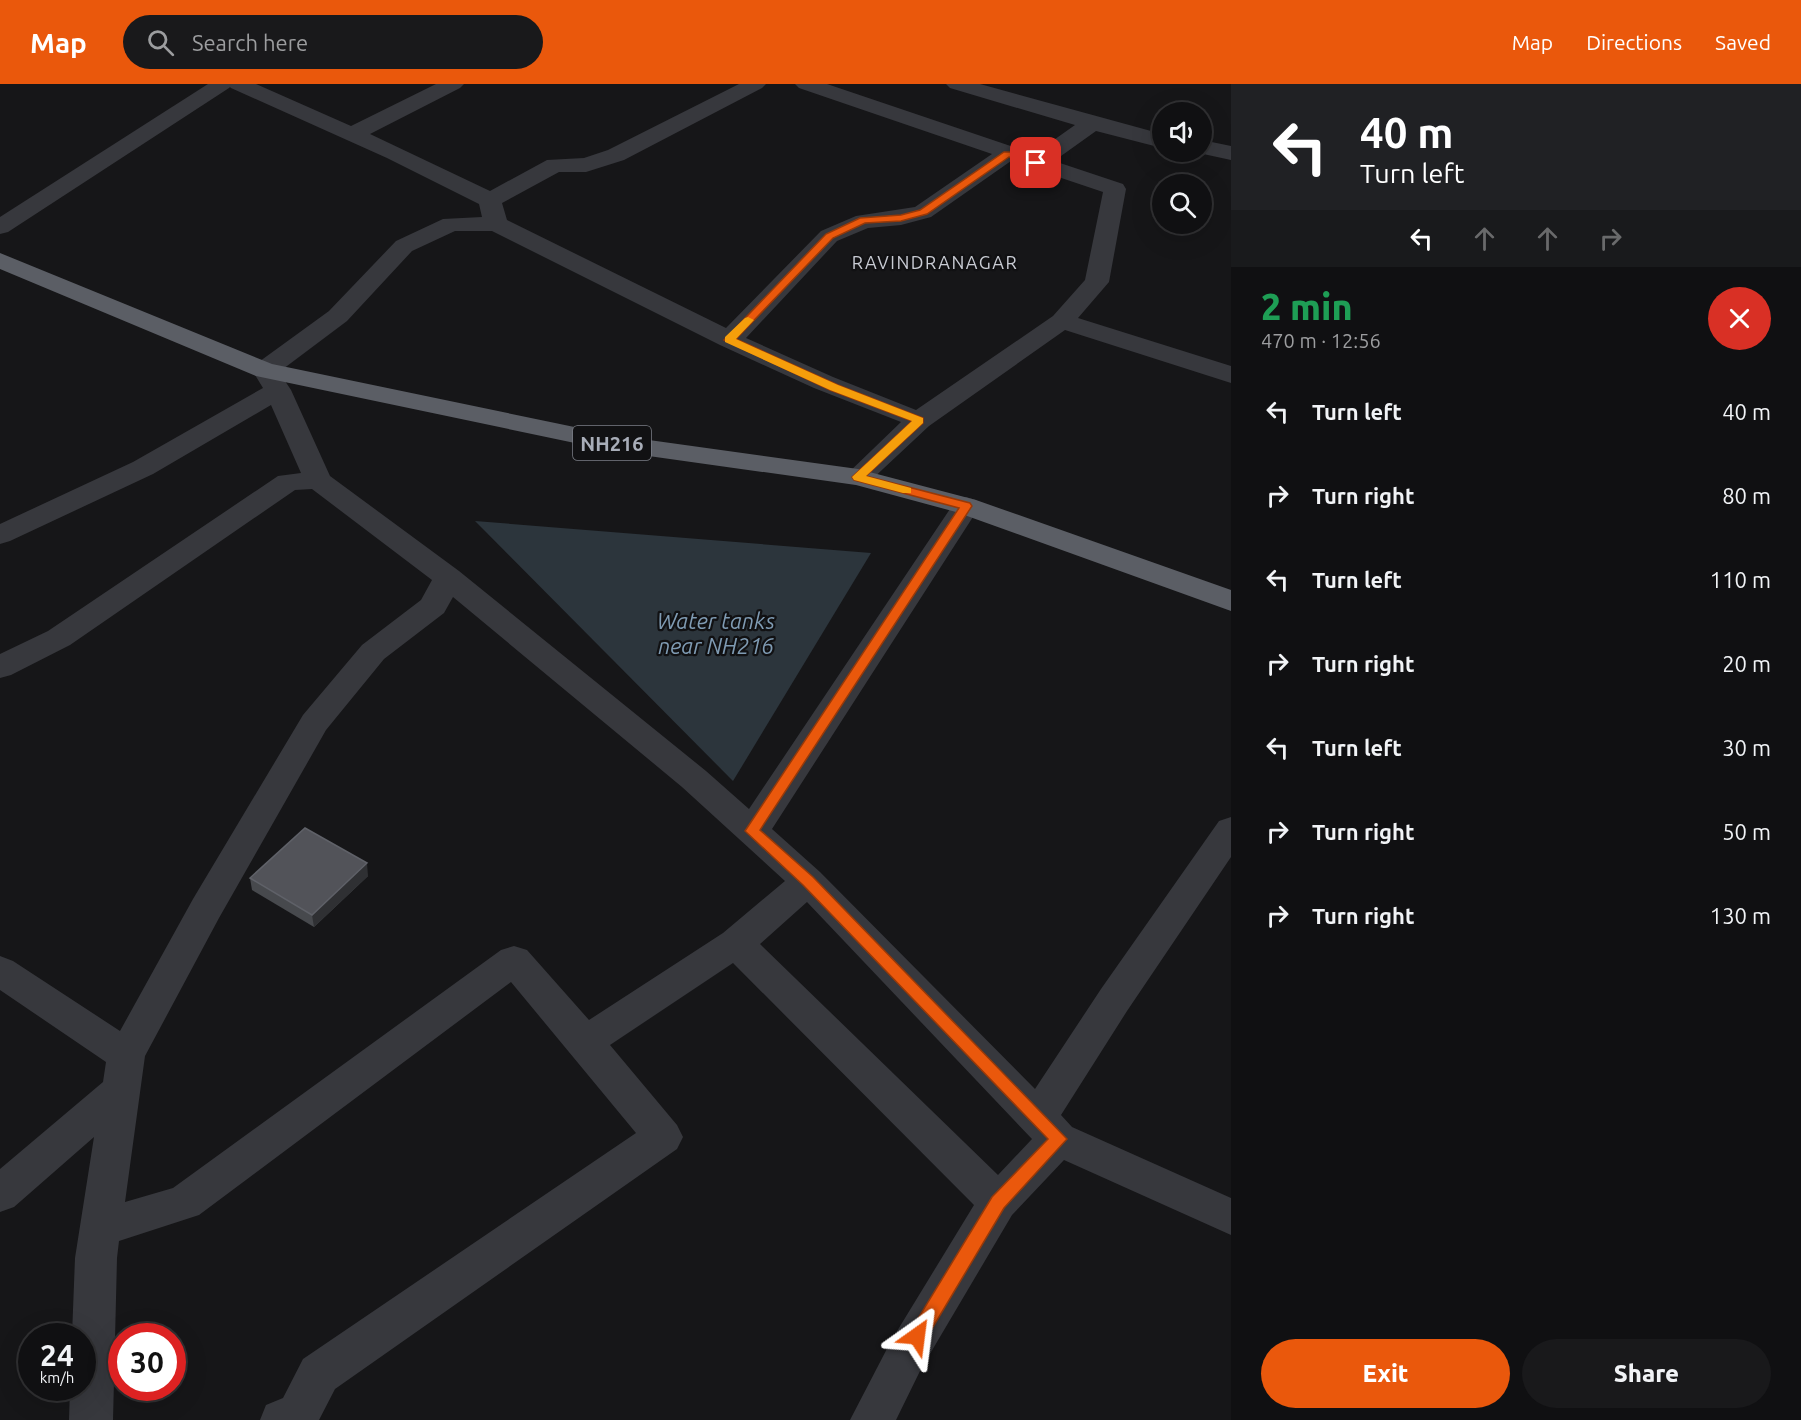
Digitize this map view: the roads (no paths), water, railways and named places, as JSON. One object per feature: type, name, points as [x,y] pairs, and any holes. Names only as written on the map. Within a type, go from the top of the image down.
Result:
[{"type":"highway","name":"NH216","points":[[0,260],[271,380],[613,443],[858,477],[966,506],[1231,601]]},
{"type":"street","points":[[0,227],[222,84]]},
{"type":"street","points":[[238,84],[352,134],[567,256],[729,340],[834,388],[920,420]]},
{"type":"street","points":[[352,134],[453,84]]},
{"type":"street","points":[[806,84],[1114,189],[1097,282],[1062,321],[920,420],[858,477]]},
{"type":"street","points":[[957,84],[1152,138]]},
{"type":"street","points":[[1015,102],[1033,84]]},
{"type":"street","points":[[0,535],[143,468],[271,380],[338,316],[404,246],[451,224],[493,212],[555,165],[586,165],[616,155],[745,85]]},
{"type":"street","points":[[1036,163],[1092,123]]},
{"type":"street","points":[[1212,149],[1231,153]]},
{"type":"street","points":[[729,340],[829,236],[864,220],[901,218],[923,212],[1007,154]]},
{"type":"street","points":[[1062,321],[1231,375]]},
{"type":"street","points":[[271,380],[318,480],[448,578],[694,779],[808,881],[1048,1128],[1231,1217]]},
{"type":"street","points":[[0,667],[59,638],[288,482],[318,480]]},
{"type":"street","points":[[752,831],[966,506]]},
{"type":"street","points":[[0,1194],[123,1073],[206,909],[314,723],[373,652],[433,606],[448,578]]},
{"type":"street","points":[[872,1420],[906,1355],[998,1202],[1048,1128],[1114,1000],[1231,830]]},
{"type":"street","points":[[585,1042],[736,943],[808,881]]},
{"type":"street","points":[[736,943],[998,1202]]},
{"type":"street","points":[[101,1228],[185,1202],[514,960],[663,1137],[319,1374],[299,1413],[282,1420]]},
{"type":"street","points":[[0,971],[123,1073]]},
{"type":"street","points":[[91,1420],[96,1258],[123,1073]]},
{"type":"water","name":"Water tanks near NH216","points":[[475,521],[871,553],[733,781]]},
{"type":"district","name":"RAVINDRANAGAR","points":[[935,262]]}]
